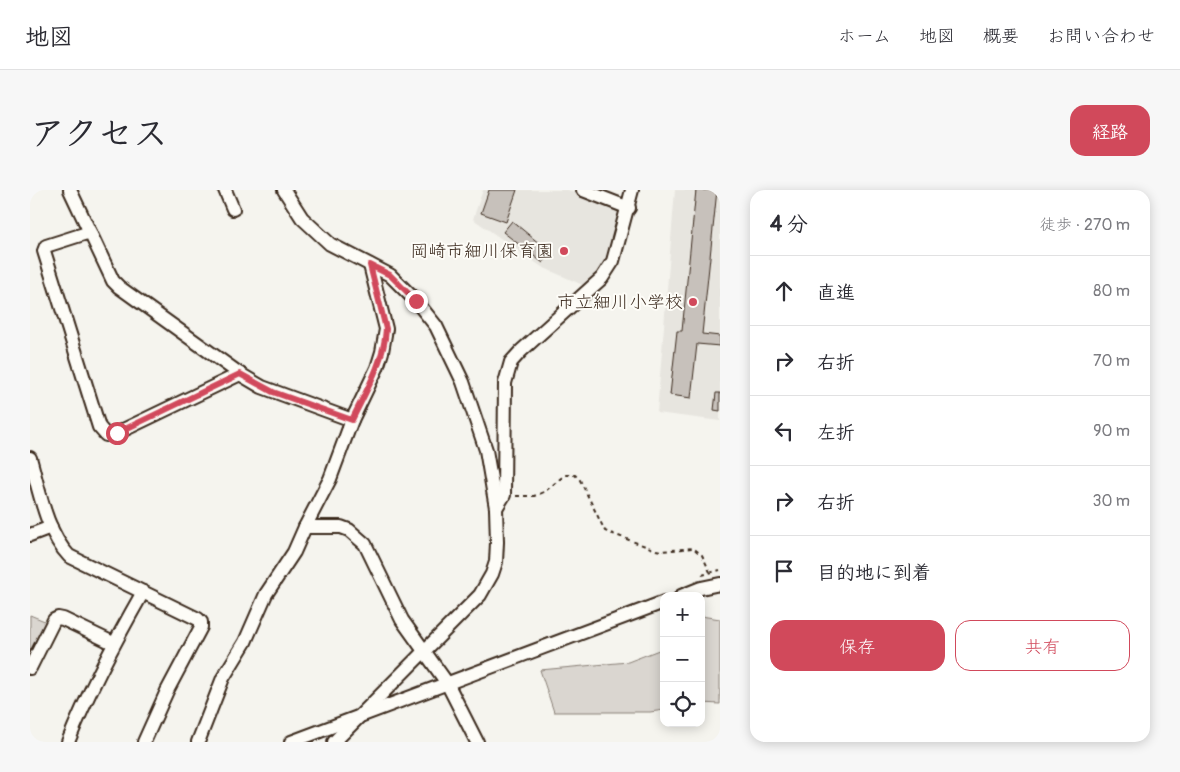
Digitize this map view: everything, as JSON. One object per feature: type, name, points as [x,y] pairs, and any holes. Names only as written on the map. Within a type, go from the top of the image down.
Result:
[{"type":"street","points":[[70,190],[114,281],[120,286],[240,374],[273,392],[352,420]]},
{"type":"street","points":[[225,190],[233,210]]},
{"type":"street","points":[[284,190],[302,218],[330,244],[390,275],[416,301],[436,326],[463,382],[486,450],[496,508],[496,562],[480,595],[334,742]]},
{"type":"street","points":[[582,190],[629,208]]},
{"type":"street","points":[[496,508],[504,495],[505,384],[511,362],[602,278],[613,261],[629,208],[632,190]]},
{"type":"street","points":[[90,232],[46,246],[44,251],[101,431],[106,435],[117,433],[240,374]]},
{"type":"street","points":[[198,742],[223,678],[245,642],[266,594],[294,552],[330,479],[352,420],[377,368],[386,329],[370,265]]},
{"type":"street","points":[[30,458],[51,526],[61,547],[69,556],[201,622],[201,626],[167,691],[144,742]]},
{"type":"street","points":[[30,535],[51,526]]},
{"type":"street","points":[[305,527],[341,527],[349,530],[365,544],[402,620],[423,652],[447,683],[476,742]]},
{"type":"street","points":[[691,592],[720,584]]},
{"type":"street","points":[[68,742],[85,701],[113,644],[143,592]]},
{"type":"street","points":[[291,742],[660,603]]},
{"type":"street","points":[[30,668],[54,620],[58,618],[63,618],[113,644]]},
{"type":"path","points":[[504,495],[534,496],[544,492],[565,475],[575,475],[580,480],[605,531],[656,550],[692,548],[702,555],[710,572]]},
{"type":"shaded area","name":"岡崎市細川保育園","points":[[483,190],[568,190],[620,211],[614,238],[604,265],[585,286],[542,267],[473,219]]},
{"type":"shaded area","name":"市立細川小学校","points":[[675,190],[720,190],[720,421],[657,413]]},
{"type":"shaded area","points":[[30,615],[47,622],[30,654]]},
{"type":"shaded area","points":[[705,617],[720,619],[720,704],[705,703]]},
{"type":"shaded area","points":[[660,650],[660,711],[554,712],[540,670],[628,662]]},
{"type":"building","points":[[489,190],[517,190],[506,222],[481,213]]},
{"type":"building","points":[[696,190],[717,190],[702,334],[720,336],[720,346],[697,344],[691,398],[670,395],[677,331],[682,331]]},
{"type":"building","points":[[512,221],[551,253],[543,263],[503,232]]},
{"type":"building","points":[[716,393],[720,393],[720,411],[714,410]]},
{"type":"place","name":"岡崎市細川保育園","points":[[564,251]]},
{"type":"place","name":"市立細川小学校","points":[[693,302]]},
{"type":"route","points":[[117,433],[240,374],[273,392],[352,420],[377,368],[385,338],[386,329],[370,265],[390,275],[416,301]]}]
